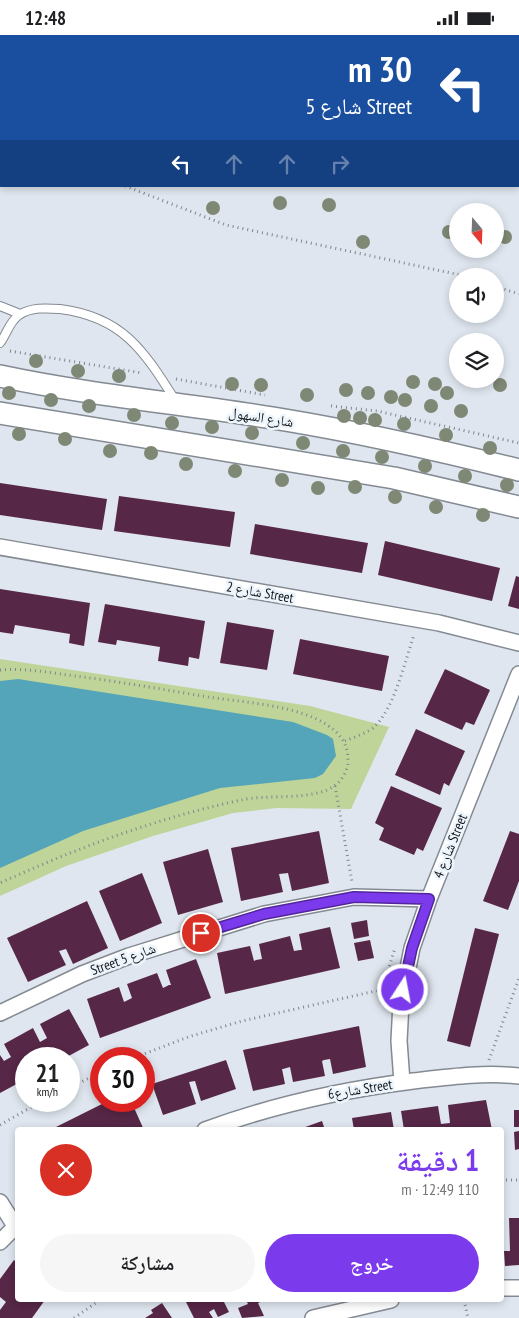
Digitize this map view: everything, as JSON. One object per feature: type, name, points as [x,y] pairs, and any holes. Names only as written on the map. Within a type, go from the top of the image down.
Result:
[{"type":"main road","name":"شارع السهول","points":[[0,376],[46,386],[286,420],[401,443],[519,470]]},
{"type":"main road","points":[[0,413],[384,476],[519,507]]},
{"type":"street","name":"شارع 2 Street","points":[[0,547],[439,623],[519,643]]},
{"type":"street","name":"شارع 4 Street","points":[[402,1083],[399,1041],[401,1003],[412,948],[429,899],[519,674]]},
{"type":"street","name":"Street شارع 5","points":[[0,1013],[82,974],[129,956],[264,914],[354,897],[429,899]]},
{"type":"street","name":"شارع6 Street","points":[[215,1127],[312,1097],[402,1083],[484,1075],[519,1076]]},
{"type":"street","points":[[0,1202],[15,1224]]},
{"type":"street","points":[[0,1242],[15,1226]]},
{"type":"street","points":[[504,1288],[519,1288]]},
{"type":"street","points":[[313,1318],[382,1302]]},
{"type":"lane","points":[[0,306],[20,314]]},
{"type":"lane","points":[[0,343],[12,321],[20,314],[34,309],[50,308],[75,311],[98,319],[120,331],[138,346],[160,376],[177,404]]},
{"type":"path","points":[[128,187],[226,225],[449,273]]},
{"type":"path","points":[[504,289],[519,295]]},
{"type":"path","points":[[0,349],[267,395]]},
{"type":"path","points":[[326,405],[377,411],[519,443]]},
{"type":"path","points":[[344,741],[372,729],[381,717],[389,705],[416,634]]},
{"type":"path","points":[[0,670],[30,671],[116,681],[288,710],[325,724],[344,741],[349,753],[348,765],[343,777],[334,786],[309,795],[280,795],[241,800],[179,816],[95,843],[0,883]]},
{"type":"path","points":[[334,786],[354,897]]},
{"type":"path","points":[[155,1050],[188,1037],[242,1021],[380,990],[383,987],[392,950],[398,946],[412,948]]},
{"type":"path","points":[[484,1075],[519,978]]},
{"type":"path","points":[[0,1125],[23,1112]]},
{"type":"path","points":[[504,1179],[519,1179]]},
{"type":"path","points":[[74,1318],[97,1302]]},
{"type":"path","points":[[464,1302],[468,1318]]},
{"type":"green space","points":[[0,659],[310,706],[389,727],[351,809],[277,808],[233,813],[153,836],[66,866],[0,896]]},
{"type":"water","points":[[18,679],[293,722],[333,739],[336,756],[323,774],[315,778],[220,788],[83,831],[0,868],[0,681]]},
{"type":"building","points":[[0,483],[107,499],[102,530],[0,515]]},
{"type":"building","points":[[119,496],[235,512],[230,547],[114,531]]},
{"type":"building","points":[[255,524],[368,543],[362,573],[250,554]]},
{"type":"building","points":[[385,541],[500,568],[492,601],[378,575]]},
{"type":"building","points":[[516,576],[519,577],[519,609],[508,606]]},
{"type":"building","points":[[0,589],[90,603],[84,646],[69,643],[70,634],[15,625],[13,634],[0,632]]},
{"type":"building","points":[[105,604],[205,621],[199,659],[189,657],[188,666],[158,661],[160,647],[117,640],[116,645],[98,642]]},
{"type":"building","points":[[227,622],[274,630],[267,670],[220,663]]},
{"type":"building","points":[[300,639],[389,656],[382,691],[293,674]]},
{"type":"building","points":[[445,669],[490,690],[474,725],[466,722],[462,730],[424,713]]},
{"type":"building","points":[[416,729],[465,751],[449,786],[444,783],[440,795],[395,775]]},
{"type":"building","points":[[391,786],[442,808],[423,851],[417,848],[414,855],[379,840],[384,828],[375,823]]},
{"type":"building","points":[[319,831],[329,883],[292,891],[288,873],[279,874],[283,892],[241,901],[231,848]]},
{"type":"building","points":[[510,831],[519,834],[519,881],[508,910],[483,901]]},
{"type":"building","points":[[208,849],[223,902],[178,915],[163,862]]},
{"type":"building","points":[[142,873],[162,923],[120,941],[99,891]]},
{"type":"building","points":[[87,901],[108,948],[73,964],[66,949],[59,951],[66,965],[28,982],[7,938]]},
{"type":"building","points":[[367,920],[369,936],[354,939],[351,923]]},
{"type":"building","points":[[330,927],[340,968],[225,994],[217,953],[250,946],[254,961],[262,959],[259,944],[290,936],[294,951],[302,950],[299,934]]},
{"type":"building","points":[[475,928],[499,934],[470,1047],[447,1041]]},
{"type":"building","points":[[370,940],[374,958],[358,961],[354,943]]},
{"type":"building","points":[[196,959],[211,998],[100,1038],[87,999],[119,987],[124,1002],[132,998],[127,984],[157,973],[163,988],[171,985],[166,970]]},
{"type":"building","points":[[69,1009],[89,1045],[80,1050],[80,1047],[15,1047],[15,1085],[0,1093],[0,1055],[4,1061],[11,1057],[4,1044],[33,1028],[40,1042],[47,1038],[40,1024]]},
{"type":"building","points":[[359,1026],[366,1067],[333,1074],[330,1059],[324,1060],[322,1061],[325,1076],[293,1082],[290,1067],[282,1069],[285,1084],[253,1091],[243,1050]]},
{"type":"building","points":[[226,1060],[236,1089],[201,1101],[195,1081],[189,1082],[196,1104],[163,1115],[155,1092],[155,1083]]},
{"type":"building","points":[[486,1100],[491,1127],[404,1127],[401,1111],[438,1106],[441,1124],[450,1123],[448,1105]]},
{"type":"building","points":[[90,1110],[90,1112],[136,1112],[143,1127],[56,1127]]},
{"type":"building","points":[[514,1110],[519,1110],[519,1127],[514,1127]]},
{"type":"building","points":[[391,1112],[394,1127],[354,1127],[352,1118]]},
{"type":"building","points":[[322,1121],[324,1127],[305,1127]]},
{"type":"building","points":[[519,1131],[519,1149],[515,1150],[514,1132]]},
{"type":"building","points":[[509,1218],[519,1218],[519,1265],[505,1266],[504,1251],[510,1251]]},
{"type":"building","points":[[15,1261],[15,1302],[44,1302],[32,1318],[0,1318],[0,1310],[6,1302],[0,1297],[0,1279]]},
{"type":"building","points":[[186,1302],[224,1302],[229,1312],[218,1317],[214,1309],[209,1312],[213,1318],[194,1318]]},
{"type":"building","points":[[247,1302],[260,1302],[258,1303],[264,1316],[242,1318],[238,1308],[248,1304]]},
{"type":"building","points":[[162,1303],[172,1318],[145,1318],[153,1313],[151,1310]]},
{"type":"route","points":[[201,933],[264,914],[354,897],[429,899],[412,948],[403,990]]}]
